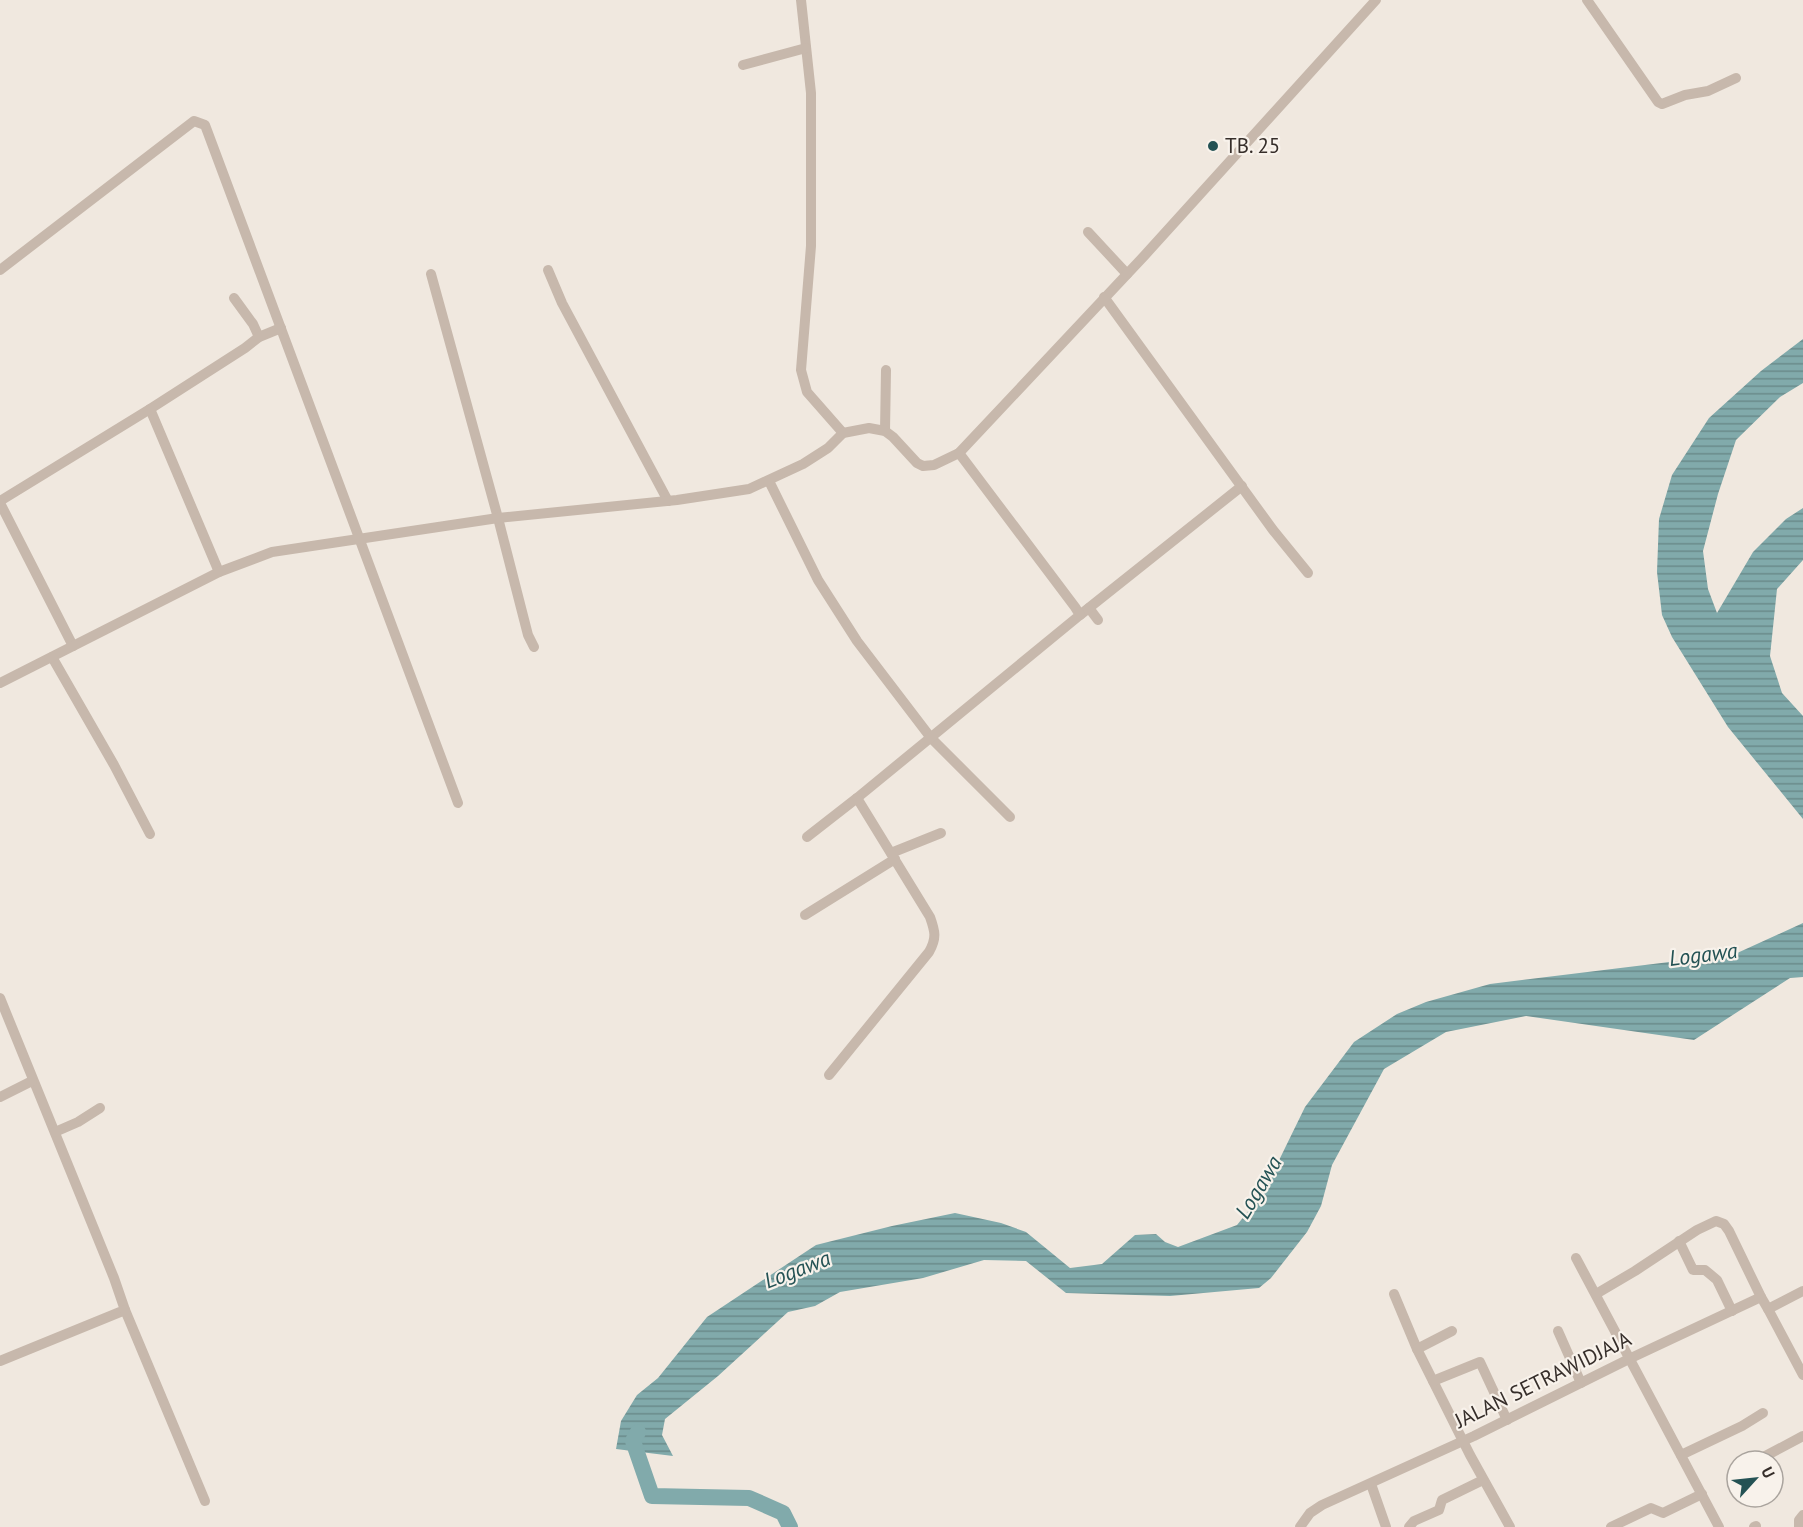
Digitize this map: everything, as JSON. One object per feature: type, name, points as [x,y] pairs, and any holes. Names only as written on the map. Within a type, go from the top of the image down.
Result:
[{"type":"street","points":[[801,0],[811,93],[811,246],[801,370],[807,392],[843,434]]},
{"type":"street","points":[[0,683],[219,572],[272,552],[498,518],[668,501],[748,489],[804,464],[828,448],[843,434],[869,429],[885,431],[923,466],[934,465],[959,453],[1127,274],[1376,0]]},
{"type":"street","points":[[1587,0],[1662,105],[1685,95],[1708,91],[1736,78]]},
{"type":"street","points":[[743,65],[807,48]]},
{"type":"street","points":[[0,270],[195,121],[205,125],[458,803]]},
{"type":"street","points":[[1088,232],[1127,274]]},
{"type":"street","points":[[548,270],[562,303],[668,501]]},
{"type":"street","points":[[431,274],[528,635],[534,647]]},
{"type":"street","points":[[1104,297],[1273,530],[1308,573]]},
{"type":"street","points":[[234,298],[259,337]]},
{"type":"street","points":[[73,646],[0,502],[150,409],[259,337],[281,328]]},
{"type":"street","points":[[885,431],[886,370]]},
{"type":"street","points":[[150,409],[219,572]]},
{"type":"street","points":[[959,453],[1080,615]]},
{"type":"street","points":[[769,481],[818,580],[857,640],[931,738],[1010,817]]},
{"type":"street","points":[[807,837],[1242,486]]},
{"type":"street","points":[[1089,608],[1098,620]]},
{"type":"street","points":[[52,657],[114,765],[150,834]]},
{"type":"street","points":[[829,1075],[935,942],[936,932],[930,917],[857,798]]},
{"type":"street","points":[[805,915],[893,856],[941,833]]},
{"type":"street","points":[[0,998],[125,1310],[205,1501]]},
{"type":"street","points":[[0,1097],[32,1081]]},
{"type":"street","points":[[55,1132],[78,1122],[100,1108]]},
{"type":"street","points":[[1596,1294],[1679,1241],[1716,1221],[1724,1224],[1734,1240],[1761,1298],[1802,1368]]},
{"type":"street","points":[[1679,1241],[1693,1270],[1705,1270],[1717,1280],[1732,1311]]},
{"type":"street","points":[[1576,1258],[1719,1527]]},
{"type":"street","points":[[1768,1309],[1803,1291]]},
{"type":"street","points":[[1394,1294],[1433,1382],[1483,1480],[1510,1527]]},
{"type":"street","name":"JALAN SETRAWIDJAJA","points":[[1300,1527],[1310,1513],[1322,1505],[1508,1420],[1631,1358],[1761,1298]]},
{"type":"street","points":[[0,1361],[125,1310]]},
{"type":"street","points":[[1417,1349],[1452,1331]]},
{"type":"street","points":[[1558,1331],[1581,1383]]},
{"type":"street","points":[[1433,1382],[1480,1362],[1508,1420]]},
{"type":"street","points":[[1681,1455],[1742,1426],[1762,1413]]},
{"type":"street","points":[[1779,1449],[1803,1436]]},
{"type":"street","points":[[1409,1527],[1414,1521],[1439,1510],[1442,1500],[1483,1480]]},
{"type":"street","points":[[1371,1484],[1386,1527]]},
{"type":"street","points":[[1611,1527],[1651,1508],[1663,1513],[1702,1494]]},
{"type":"street","points":[[1799,1527],[1799,1520],[1803,1515]]},
{"type":"water","points":[[1803,339],[1803,383],[1780,397],[1736,440],[1718,494],[1703,551],[1708,589],[1717,613],[1753,552],[1786,519],[1803,508],[1803,560],[1777,589],[1770,656],[1782,693],[1803,716],[1803,819],[1728,727],[1672,637],[1662,615],[1657,572],[1659,519],[1672,475],[1709,418],[1761,371]]},
{"type":"water","points":[[1803,923],[1803,977],[1790,978],[1694,1040],[1526,1016],[1446,1032],[1384,1069],[1332,1165],[1321,1206],[1307,1232],[1271,1278],[1259,1288],[1170,1296],[1066,1293],[1026,1261],[984,1260],[923,1278],[840,1292],[815,1306],[788,1312],[718,1376],[665,1419],[662,1435],[673,1456],[616,1449],[621,1421],[637,1395],[658,1378],[707,1317],[816,1245],[955,1213],[1001,1223],[1026,1232],[1070,1268],[1102,1264],[1135,1235],[1156,1234],[1165,1242],[1178,1247],[1237,1225],[1263,1193],[1305,1107],[1354,1042],[1397,1014],[1426,1002],[1490,984],[1735,954]]},
{"type":"waterway","name":"Logawa","points":[[638,1432],[633,1441],[652,1496],[749,1498],[783,1513],[790,1527]]},
{"type":"place","name":"TB. 25","points":[[1213,146]]}]
